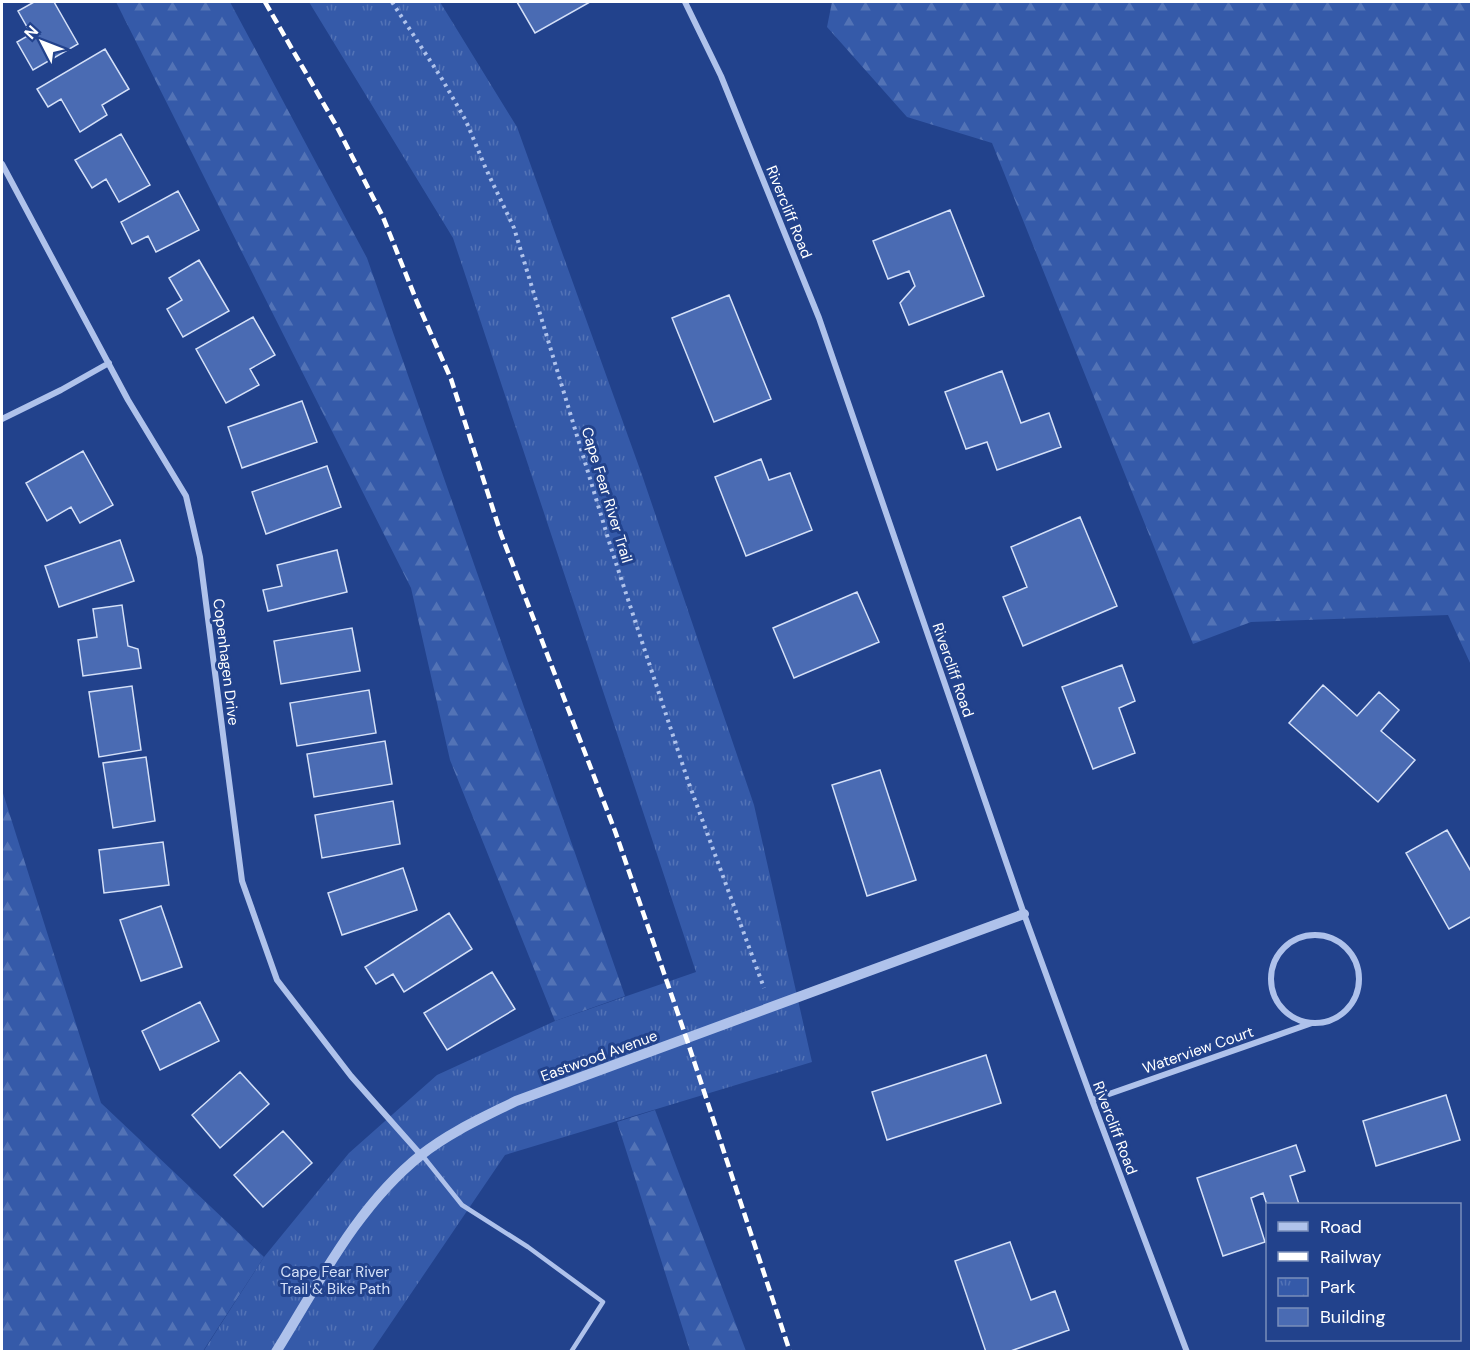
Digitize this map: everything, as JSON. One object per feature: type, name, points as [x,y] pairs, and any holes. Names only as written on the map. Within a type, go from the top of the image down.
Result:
[{"type":"street","name":"Rivercliff Road","points":[[685,2],[721,76],[819,318],[1024,914],[1187,1352]]},
{"type":"street","name":"Copenhagen Drive","points":[[2,164],[129,400],[186,496],[200,557],[242,882],[277,980],[351,1076],[421,1155]]},
{"type":"street","points":[[2,419],[19,408],[61,390],[109,363]]},
{"type":"street","name":"Eastwood Avenue","points":[[276,1352],[353,1227],[379,1195],[421,1155],[460,1129],[516,1101],[1024,914]]},
{"type":"street","name":"Waterview Court","points":[[1092,1100],[1312,1023],[1326,1022],[1339,1016],[1350,1007],[1356,995],[1359,981],[1358,967],[1352,955],[1343,945],[1330,937],[1315,935],[1300,938],[1287,945],[1277,957],[1272,971],[1272,987],[1277,1001],[1286,1012],[1299,1020],[1312,1023]]},
{"type":"lane","points":[[421,1155],[462,1205],[528,1247],[603,1302],[571,1352]]},
{"type":"path","name":"Cape Fear River Trail","points":[[392,2],[466,121],[486,170],[514,228],[611,548],[688,781],[771,1009]]},
{"type":"green space","points":[[116,2],[230,2],[367,258],[625,996],[555,1021],[450,760],[411,588]]},
{"type":"green space","name":"Cape Fear River Trail & Bike Path","points":[[309,2],[440,2],[517,127],[642,475],[754,805],[812,1062],[505,1155],[372,1351],[203,1352],[264,1257],[349,1153],[437,1075],[555,1021],[696,972],[453,238]]},
{"type":"green space","points":[[832,2],[1471,2],[1471,665],[1448,615],[1251,622],[1193,644],[992,143],[907,117],[827,27]]},
{"type":"green space","points":[[2,790],[101,1103],[264,1257],[203,1351],[2,1351]]},
{"type":"green space","points":[[655,1110],[746,1351],[690,1351],[617,1122]]},
{"type":"building","points":[[34,2],[54,2],[78,44],[33,70],[17,42],[31,34],[18,11]]},
{"type":"building","points":[[517,2],[590,2],[535,33]]},
{"type":"building","points":[[105,49],[129,89],[102,105],[107,115],[80,132],[61,99],[48,107],[37,89]]},
{"type":"building","points":[[121,134],[150,185],[119,202],[106,179],[92,188],[75,160]]},
{"type":"building","points":[[178,191],[199,230],[156,252],[148,236],[132,244],[121,222]]},
{"type":"building","points":[[950,210],[984,296],[909,325],[900,303],[915,286],[909,271],[888,279],[873,241]]},
{"type":"building","points":[[199,260],[229,311],[183,337],[167,309],[182,300],[169,278]]},
{"type":"building","points":[[729,295],[771,399],[714,422],[672,318]]},
{"type":"building","points":[[253,317],[275,355],[250,369],[259,385],[226,403],[196,349]]},
{"type":"building","points":[[1002,371],[1021,423],[1049,413],[1061,447],[997,470],[987,442],[966,449],[945,392]]},
{"type":"building","points":[[302,401],[317,442],[242,468],[228,427]]},
{"type":"building","points":[[83,451],[113,505],[80,523],[71,507],[47,521],[26,483]]},
{"type":"building","points":[[761,459],[769,480],[790,473],[812,530],[746,556],[715,477]]},
{"type":"building","points":[[327,466],[341,507],[266,534],[252,492]]},
{"type":"building","points":[[1080,517],[1117,606],[1023,646],[1003,597],[1027,587],[1011,547]]},
{"type":"building","points":[[120,540],[134,581],[59,607],[45,566]]},
{"type":"building","points":[[337,550],[347,592],[268,611],[263,590],[282,586],[277,565]]},
{"type":"building","points":[[857,592],[879,642],[794,678],[773,628]]},
{"type":"building","points":[[122,605],[128,646],[138,649],[141,668],[83,676],[78,640],[97,637],[93,609]]},
{"type":"building","points":[[352,628],[360,671],[281,684],[274,641]]},
{"type":"building","points":[[1122,665],[1135,701],[1119,708],[1135,753],[1093,769],[1062,687]]},
{"type":"building","points":[[1323,685],[1357,716],[1379,692],[1399,710],[1381,731],[1415,760],[1378,802],[1289,723]]},
{"type":"building","points":[[132,686],[141,750],[99,757],[89,692]]},
{"type":"building","points":[[369,690],[376,733],[297,746],[290,703]]},
{"type":"building","points":[[385,741],[392,784],[314,797],[307,754]]},
{"type":"building","points":[[146,757],[155,821],[113,828],[103,763]]},
{"type":"building","points":[[880,770],[916,880],[867,896],[832,785]]},
{"type":"building","points":[[393,801],[400,844],[322,858],[315,815]]},
{"type":"building","points":[[1447,830],[1472,873],[1472,916],[1449,929],[1406,853]]},
{"type":"building","points":[[163,842],[169,885],[104,893],[99,850]]},
{"type":"building","points":[[403,868],[417,910],[342,935],[328,893]]},
{"type":"building","points":[[161,906],[182,967],[141,981],[120,920]]},
{"type":"building","points":[[449,913],[472,949],[404,992],[393,974],[376,984],[365,967]]},
{"type":"building","points":[[492,972],[515,1009],[447,1050],[424,1013]]},
{"type":"building","points":[[200,1002],[219,1041],[160,1070],[142,1031]]},
{"type":"building","points":[[986,1055],[1001,1103],[887,1140],[872,1092]]},
{"type":"building","points":[[240,1072],[269,1104],[220,1148],[192,1115]]},
{"type":"building","points":[[1446,1095],[1460,1140],[1376,1166],[1363,1121]]},
{"type":"building","points":[[283,1131],[312,1163],[263,1207],[234,1175]]},
{"type":"building","points":[[1296,1145],[1305,1171],[1290,1176],[1299,1203],[1266,1203],[1263,1193],[1251,1198],[1265,1242],[1223,1256],[1197,1178]]},
{"type":"building","points":[[1010,1242],[1031,1300],[1055,1291],[1069,1330],[1008,1352],[986,1352],[955,1261]]},
{"type":"railway","points":[[265,2],[337,127],[383,217],[451,379],[501,534],[615,831],[790,1352]]}]
